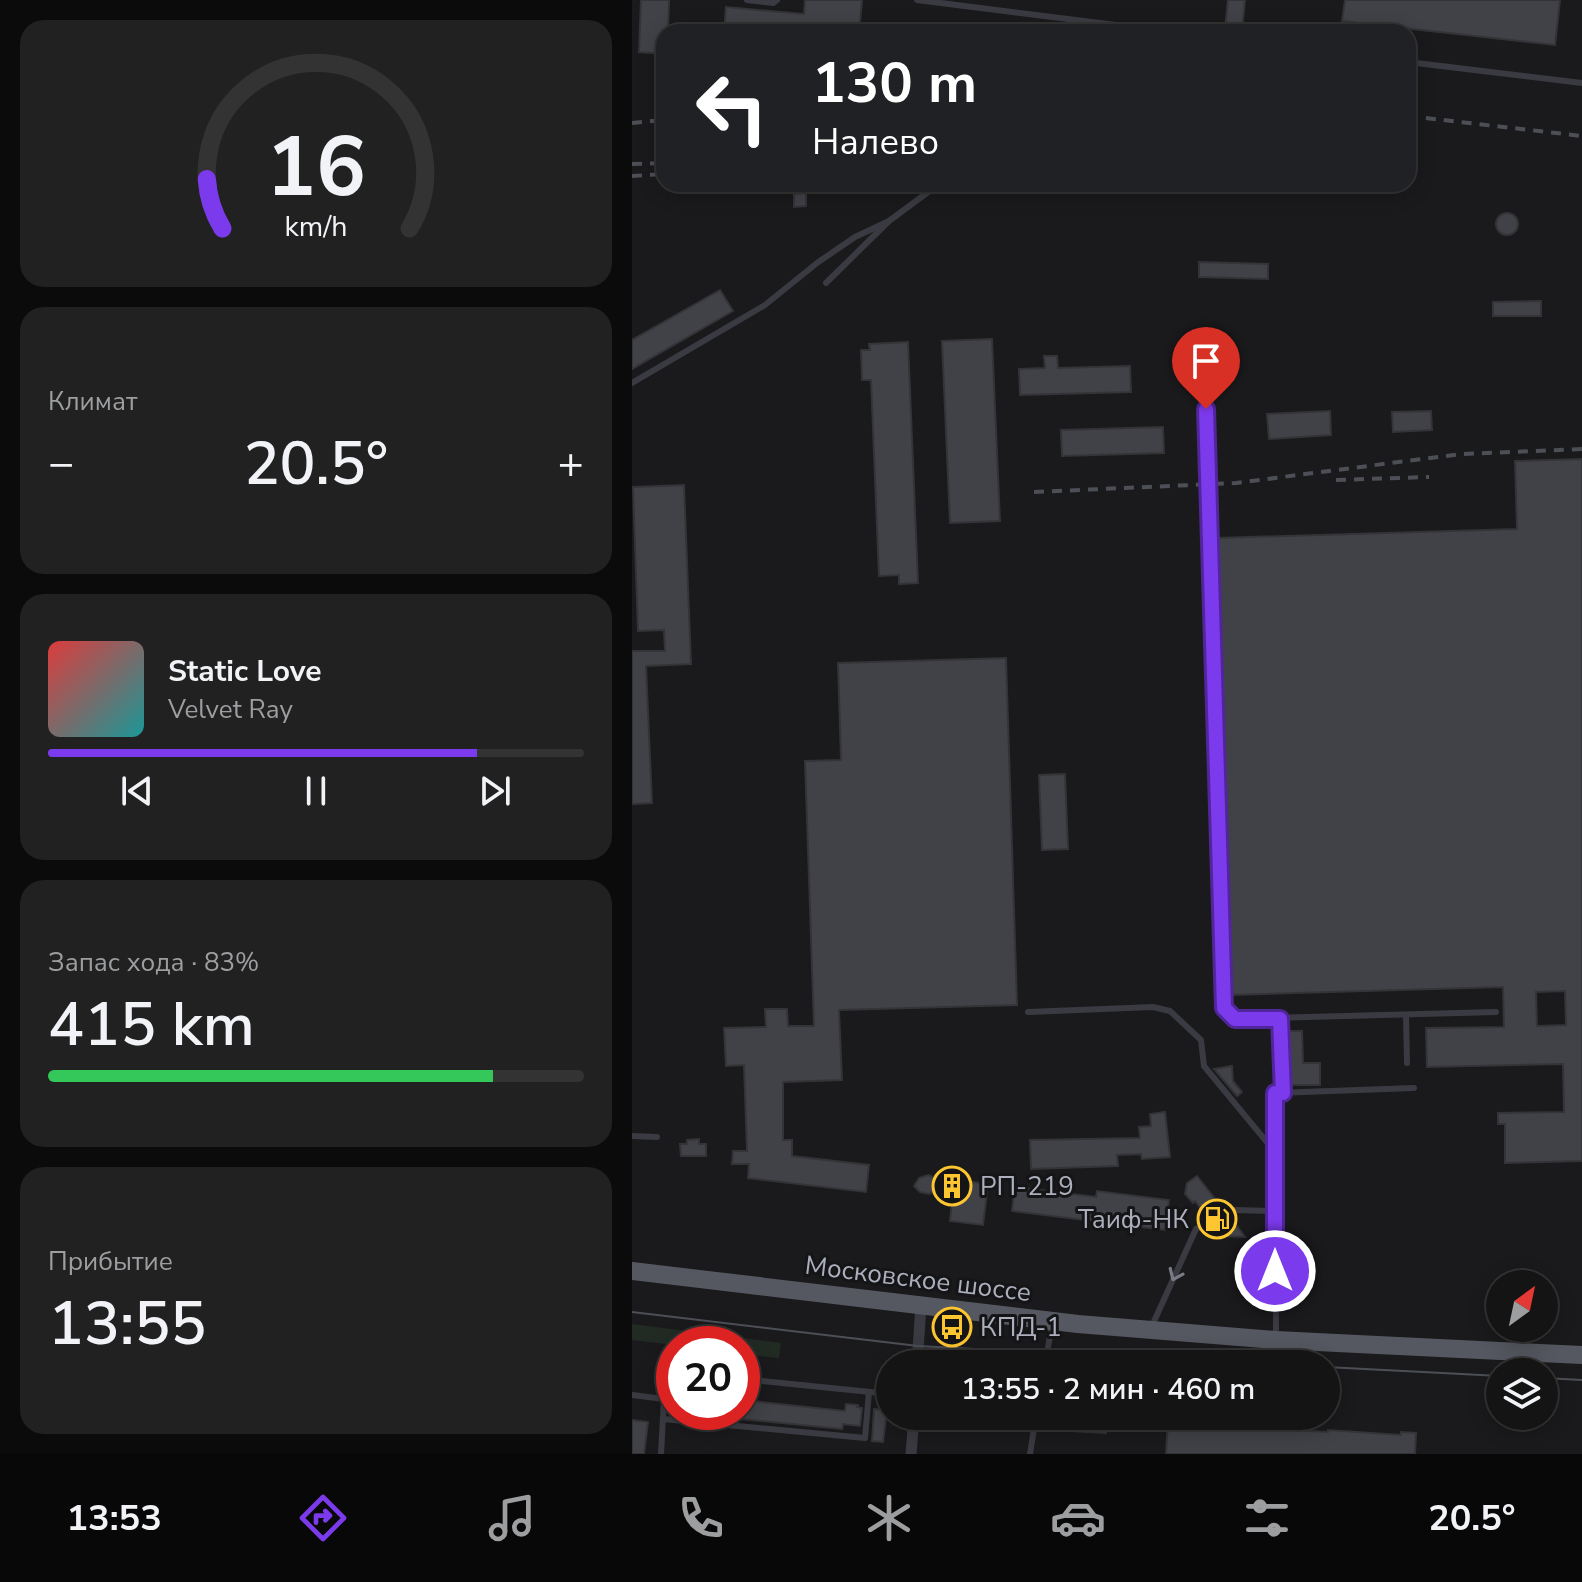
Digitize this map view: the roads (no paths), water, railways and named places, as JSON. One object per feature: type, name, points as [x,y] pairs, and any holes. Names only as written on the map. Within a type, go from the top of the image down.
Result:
[{"type":"main road","name":"Московское шоссе","points":[[632,1271],[1150,1330],[1276,1340],[1582,1355]]},
{"type":"street","points":[[918,1350],[921,1306]]},
{"type":"street","points":[[911,1454],[913,1430]]},
{"type":"lane","points":[[747,0],[773,3],[777,0]]},
{"type":"lane","points":[[917,0],[1108,24]]},
{"type":"lane","points":[[1416,63],[1582,83]]},
{"type":"lane","points":[[826,283],[889,221],[928,192]]},
{"type":"lane","points":[[632,383],[765,305],[855,237],[889,221]]},
{"type":"lane","points":[[1206,409],[1224,1008],[1235,1019],[1496,1012]]},
{"type":"lane","points":[[1028,1012],[1153,1007],[1170,1011],[1201,1040],[1204,1066],[1275,1152]]},
{"type":"lane","points":[[1406,1015],[1407,1063]]},
{"type":"lane","points":[[1280,1019],[1283,1093]]},
{"type":"lane","points":[[1276,1340],[1275,1093],[1414,1088]]},
{"type":"lane","points":[[632,1136],[657,1137]]},
{"type":"lane","points":[[1150,1330],[1196,1229],[1234,1210],[1275,1211]]},
{"type":"lane","points":[[1047,1350],[1052,1321]]},
{"type":"lane","points":[[760,1381],[876,1393]]},
{"type":"lane","points":[[760,1428],[865,1438],[869,1392]]},
{"type":"lane","points":[[632,1395],[656,1398]]},
{"type":"lane","points":[[661,1454],[662,1430]]},
{"type":"lane","points":[[1030,1454],[1034,1430]]},
{"type":"tram line","points":[[632,1312],[918,1346],[995,1350]]},
{"type":"tram line","points":[[1340,1368],[1486,1375]]},
{"type":"tram line","points":[[1558,1379],[1582,1380]]},
{"type":"railway","points":[[1416,117],[1582,136]]},
{"type":"railway","points":[[632,123],[656,121]]},
{"type":"railway","points":[[632,164],[656,163]]},
{"type":"railway","points":[[632,176],[656,174]]},
{"type":"railway","points":[[1034,492],[1236,483],[1461,454],[1582,449]]},
{"type":"railway","points":[[1336,480],[1429,477]]},
{"type":"place","name":"РП-219","points":[[952,1186]]},
{"type":"place","name":"Таиф-НК","points":[[1217,1219]]},
{"type":"place","name":"КПД-1","points":[[952,1327]]}]
